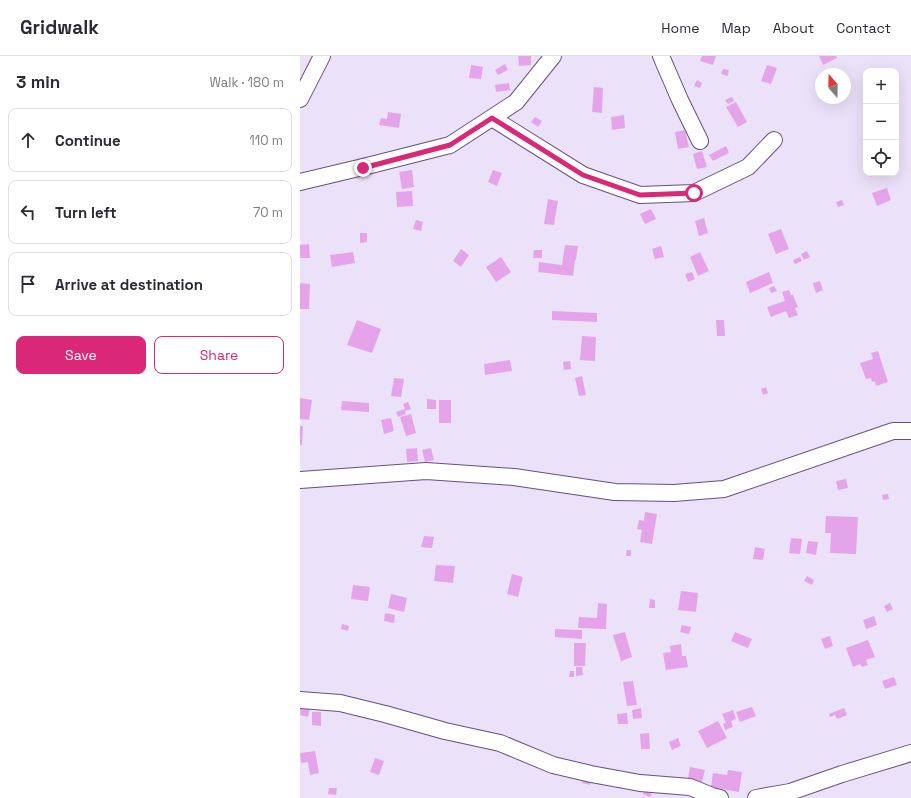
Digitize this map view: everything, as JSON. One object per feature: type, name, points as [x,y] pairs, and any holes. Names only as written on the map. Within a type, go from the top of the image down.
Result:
[{"type":"street","points":[[300,99],[322,56]]},
{"type":"street","points":[[300,182],[363,168],[450,145],[516,102],[553,56]]},
{"type":"street","points":[[661,56],[700,141]]},
{"type":"street","points":[[492,118],[583,175],[640,195],[694,193],[748,167],[774,140]]},
{"type":"street","points":[[300,480],[426,471],[514,478],[615,492],[674,493],[724,488],[893,432],[911,431]]},
{"type":"street","points":[[300,700],[340,703],[445,731],[500,743],[553,765],[640,783],[690,787],[720,798]]},
{"type":"street","points":[[756,798],[790,792],[911,753]]},
{"type":"building","points":[[518,56],[531,56],[531,65],[519,66]]},
{"type":"building","points":[[702,56],[716,56],[713,65],[700,61]]},
{"type":"building","points":[[819,56],[836,56],[837,58],[823,65]]},
{"type":"building","points":[[505,64],[508,70],[498,75],[495,70]]},
{"type":"building","points":[[471,65],[483,67],[481,79],[469,78]]},
{"type":"building","points":[[767,65],[777,68],[771,84],[761,81]]},
{"type":"building","points":[[723,69],[729,70],[728,76],[721,74]]},
{"type":"building","points":[[697,80],[702,83],[700,88],[694,86]]},
{"type":"building","points":[[509,83],[510,90],[496,92],[495,85]]},
{"type":"building","points":[[594,87],[603,88],[602,113],[592,112]]},
{"type":"building","points":[[732,97],[734,101],[728,104],[725,100]]},
{"type":"building","points":[[736,102],[747,122],[738,127],[726,107]]},
{"type":"building","points":[[388,112],[401,114],[399,128],[379,125],[381,118],[387,119]]},
{"type":"building","points":[[624,115],[625,128],[612,130],[611,117]]},
{"type":"building","points":[[535,117],[542,121],[538,127],[531,122]]},
{"type":"building","points":[[685,130],[689,147],[678,149],[675,132]]},
{"type":"building","points":[[726,146],[729,153],[713,161],[709,155]]},
{"type":"building","points":[[702,151],[707,167],[697,169],[693,154]]},
{"type":"building","points":[[412,170],[414,187],[402,189],[399,172]]},
{"type":"building","points":[[493,170],[502,173],[497,186],[488,182]]},
{"type":"building","points":[[887,188],[891,200],[877,206],[872,193]]},
{"type":"building","points":[[412,191],[413,206],[397,207],[396,192]]},
{"type":"building","points":[[548,199],[558,201],[554,225],[544,224]]},
{"type":"building","points":[[842,200],[844,205],[838,207],[836,202]]},
{"type":"building","points":[[651,209],[656,219],[645,224],[640,214]]},
{"type":"building","points":[[704,218],[708,233],[699,236],[695,221]]},
{"type":"building","points":[[416,220],[423,222],[421,231],[413,229]]},
{"type":"building","points":[[781,229],[789,249],[776,254],[768,234]]},
{"type":"building","points":[[360,233],[367,233],[367,242],[360,243]]},
{"type":"building","points":[[309,244],[310,258],[300,258],[300,245]]},
{"type":"building","points":[[565,245],[578,246],[573,276],[538,272],[539,262],[562,265]]},
{"type":"building","points":[[661,246],[664,257],[655,259],[652,249]]},
{"type":"building","points":[[461,249],[469,255],[461,267],[453,261]]},
{"type":"building","points":[[534,250],[542,250],[542,258],[533,258]]},
{"type":"building","points":[[807,251],[810,257],[804,260],[801,254]]},
{"type":"building","points":[[353,252],[355,263],[332,267],[330,255]]},
{"type":"building","points":[[700,252],[709,271],[698,276],[690,257]]},
{"type":"building","points":[[501,257],[511,272],[496,282],[486,267]]},
{"type":"building","points":[[800,257],[802,261],[795,264],[793,260]]},
{"type":"building","points":[[692,272],[695,279],[688,282],[685,274]]},
{"type":"building","points":[[769,272],[773,283],[750,293],[746,282]]},
{"type":"building","points":[[820,281],[823,290],[816,293],[813,283]]},
{"type":"building","points":[[300,283],[310,284],[309,309],[300,309]]},
{"type":"building","points":[[774,286],[777,291],[771,293],[769,288]]},
{"type":"building","points":[[789,290],[798,307],[795,308],[798,315],[789,318],[786,311],[771,317],[767,307],[785,301],[782,292]]},
{"type":"building","points":[[552,311],[597,313],[597,322],[552,320]]},
{"type":"building","points":[[357,320],[381,329],[372,353],[347,345]]},
{"type":"building","points":[[716,320],[724,320],[725,336],[717,336]]},
{"type":"building","points":[[582,336],[596,337],[595,361],[580,360]]},
{"type":"building","points":[[878,351],[888,382],[876,386],[875,381],[872,382],[871,378],[866,379],[860,363],[873,359],[871,353]]},
{"type":"building","points":[[510,360],[512,371],[485,375],[484,364]]},
{"type":"building","points":[[570,361],[571,369],[564,370],[563,362]]},
{"type":"building","points":[[582,376],[586,395],[579,396],[575,378]]},
{"type":"building","points":[[394,378],[404,379],[401,397],[391,396]]},
{"type":"building","points":[[766,387],[768,393],[763,395],[761,389]]},
{"type":"building","points":[[300,398],[312,400],[309,420],[300,419]]},
{"type":"building","points":[[427,399],[436,400],[436,409],[427,409]]},
{"type":"building","points":[[439,400],[451,400],[451,423],[439,423]]},
{"type":"building","points":[[342,401],[369,403],[369,412],[341,410]]},
{"type":"building","points":[[408,402],[411,409],[405,411],[406,414],[398,417],[396,412],[405,409],[403,404]]},
{"type":"building","points":[[411,414],[416,433],[406,436],[400,417]]},
{"type":"building","points":[[391,418],[394,431],[384,434],[381,420]]},
{"type":"building","points":[[300,426],[303,426],[302,445],[300,445]]},
{"type":"building","points":[[417,448],[418,461],[407,462],[406,449]]},
{"type":"building","points":[[431,448],[434,460],[425,462],[422,450]]},
{"type":"building","points":[[846,479],[848,488],[838,490],[836,481]]},
{"type":"building","points":[[888,494],[889,499],[883,500],[882,495]]},
{"type":"building","points":[[645,512],[657,514],[652,544],[640,542],[642,530],[637,529],[639,520],[644,521]]},
{"type":"building","points":[[826,516],[858,517],[856,554],[830,553],[831,533],[825,533]]},
{"type":"building","points":[[424,536],[434,537],[432,548],[421,547]]},
{"type":"building","points":[[791,538],[802,539],[800,554],[789,553]]},
{"type":"building","points":[[808,541],[818,542],[816,555],[806,553]]},
{"type":"building","points":[[755,547],[765,549],[763,560],[753,559]]},
{"type":"building","points":[[627,550],[631,550],[631,556],[626,556]]},
{"type":"building","points":[[436,565],[455,566],[453,583],[434,581]]},
{"type":"building","points":[[512,574],[523,577],[518,597],[507,594]]},
{"type":"building","points":[[807,576],[814,580],[812,585],[804,581]]},
{"type":"building","points":[[353,585],[370,587],[368,601],[351,599]]},
{"type":"building","points":[[681,591],[698,593],[696,612],[678,610]]},
{"type":"building","points":[[391,594],[407,598],[404,612],[388,608]]},
{"type":"building","points":[[650,599],[655,600],[655,608],[649,608]]},
{"type":"building","points":[[598,603],[607,604],[606,629],[578,628],[579,617],[597,618]]},
{"type":"building","points":[[890,603],[893,609],[887,612],[884,606]]},
{"type":"building","points":[[385,613],[395,615],[394,623],[384,621]]},
{"type":"building","points":[[874,616],[877,625],[866,629],[863,620]]},
{"type":"building","points":[[342,624],[349,626],[348,631],[341,629]]},
{"type":"building","points":[[682,625],[691,627],[689,634],[680,632]]},
{"type":"building","points":[[555,629],[582,630],[582,639],[555,637]]},
{"type":"building","points":[[625,632],[632,657],[621,661],[613,635]]},
{"type":"building","points":[[735,632],[752,639],[748,648],[731,641]]},
{"type":"building","points":[[830,636],[833,646],[825,649],[821,639]]},
{"type":"building","points":[[868,640],[875,657],[866,660],[868,665],[862,667],[860,664],[853,667],[846,648]]},
{"type":"building","points":[[574,643],[586,643],[585,666],[574,666]]},
{"type":"building","points":[[681,644],[682,656],[686,656],[688,667],[666,670],[663,653],[671,652],[670,646]]},
{"type":"building","points":[[576,667],[582,667],[583,675],[576,676]]},
{"type":"building","points":[[570,671],[574,671],[574,677],[569,677]]},
{"type":"building","points":[[894,677],[897,685],[885,689],[882,681]]},
{"type":"building","points":[[633,681],[637,705],[627,706],[623,682]]},
{"type":"building","points":[[301,706],[310,708],[308,717],[300,715]]},
{"type":"building","points":[[752,707],[756,716],[740,722],[736,712]]},
{"type":"building","points":[[641,708],[642,718],[633,719],[632,710]]},
{"type":"building","points":[[844,708],[847,715],[837,719],[835,715],[830,717],[829,714]]},
{"type":"building","points":[[733,710],[736,719],[731,721],[733,727],[725,730],[723,724],[726,723],[722,714]]},
{"type":"building","points":[[312,712],[321,712],[321,726],[312,725]]},
{"type":"building","points":[[627,713],[628,724],[618,724],[617,714]]},
{"type":"building","points":[[718,721],[727,738],[707,748],[698,731]]},
{"type":"building","points":[[649,733],[650,749],[641,749],[640,734]]},
{"type":"building","points":[[678,738],[681,746],[672,750],[669,742]]},
{"type":"building","points":[[315,751],[319,773],[310,775],[308,762],[301,763],[300,753]]},
{"type":"building","points":[[375,758],[384,761],[379,775],[370,772]]},
{"type":"building","points":[[690,767],[705,770],[702,782],[688,779]]},
{"type":"building","points":[[728,770],[742,772],[739,792],[711,787],[713,773],[727,775]]},
{"type":"building","points":[[584,777],[592,779],[590,785],[582,783]]},
{"type":"building","points":[[646,786],[654,789],[650,797],[643,794]]},
{"type":"building","points":[[329,788],[337,788],[336,795],[328,794]]},
{"type":"route","points":[[363,168],[450,145],[492,118],[583,175],[640,195],[694,193]]}]
